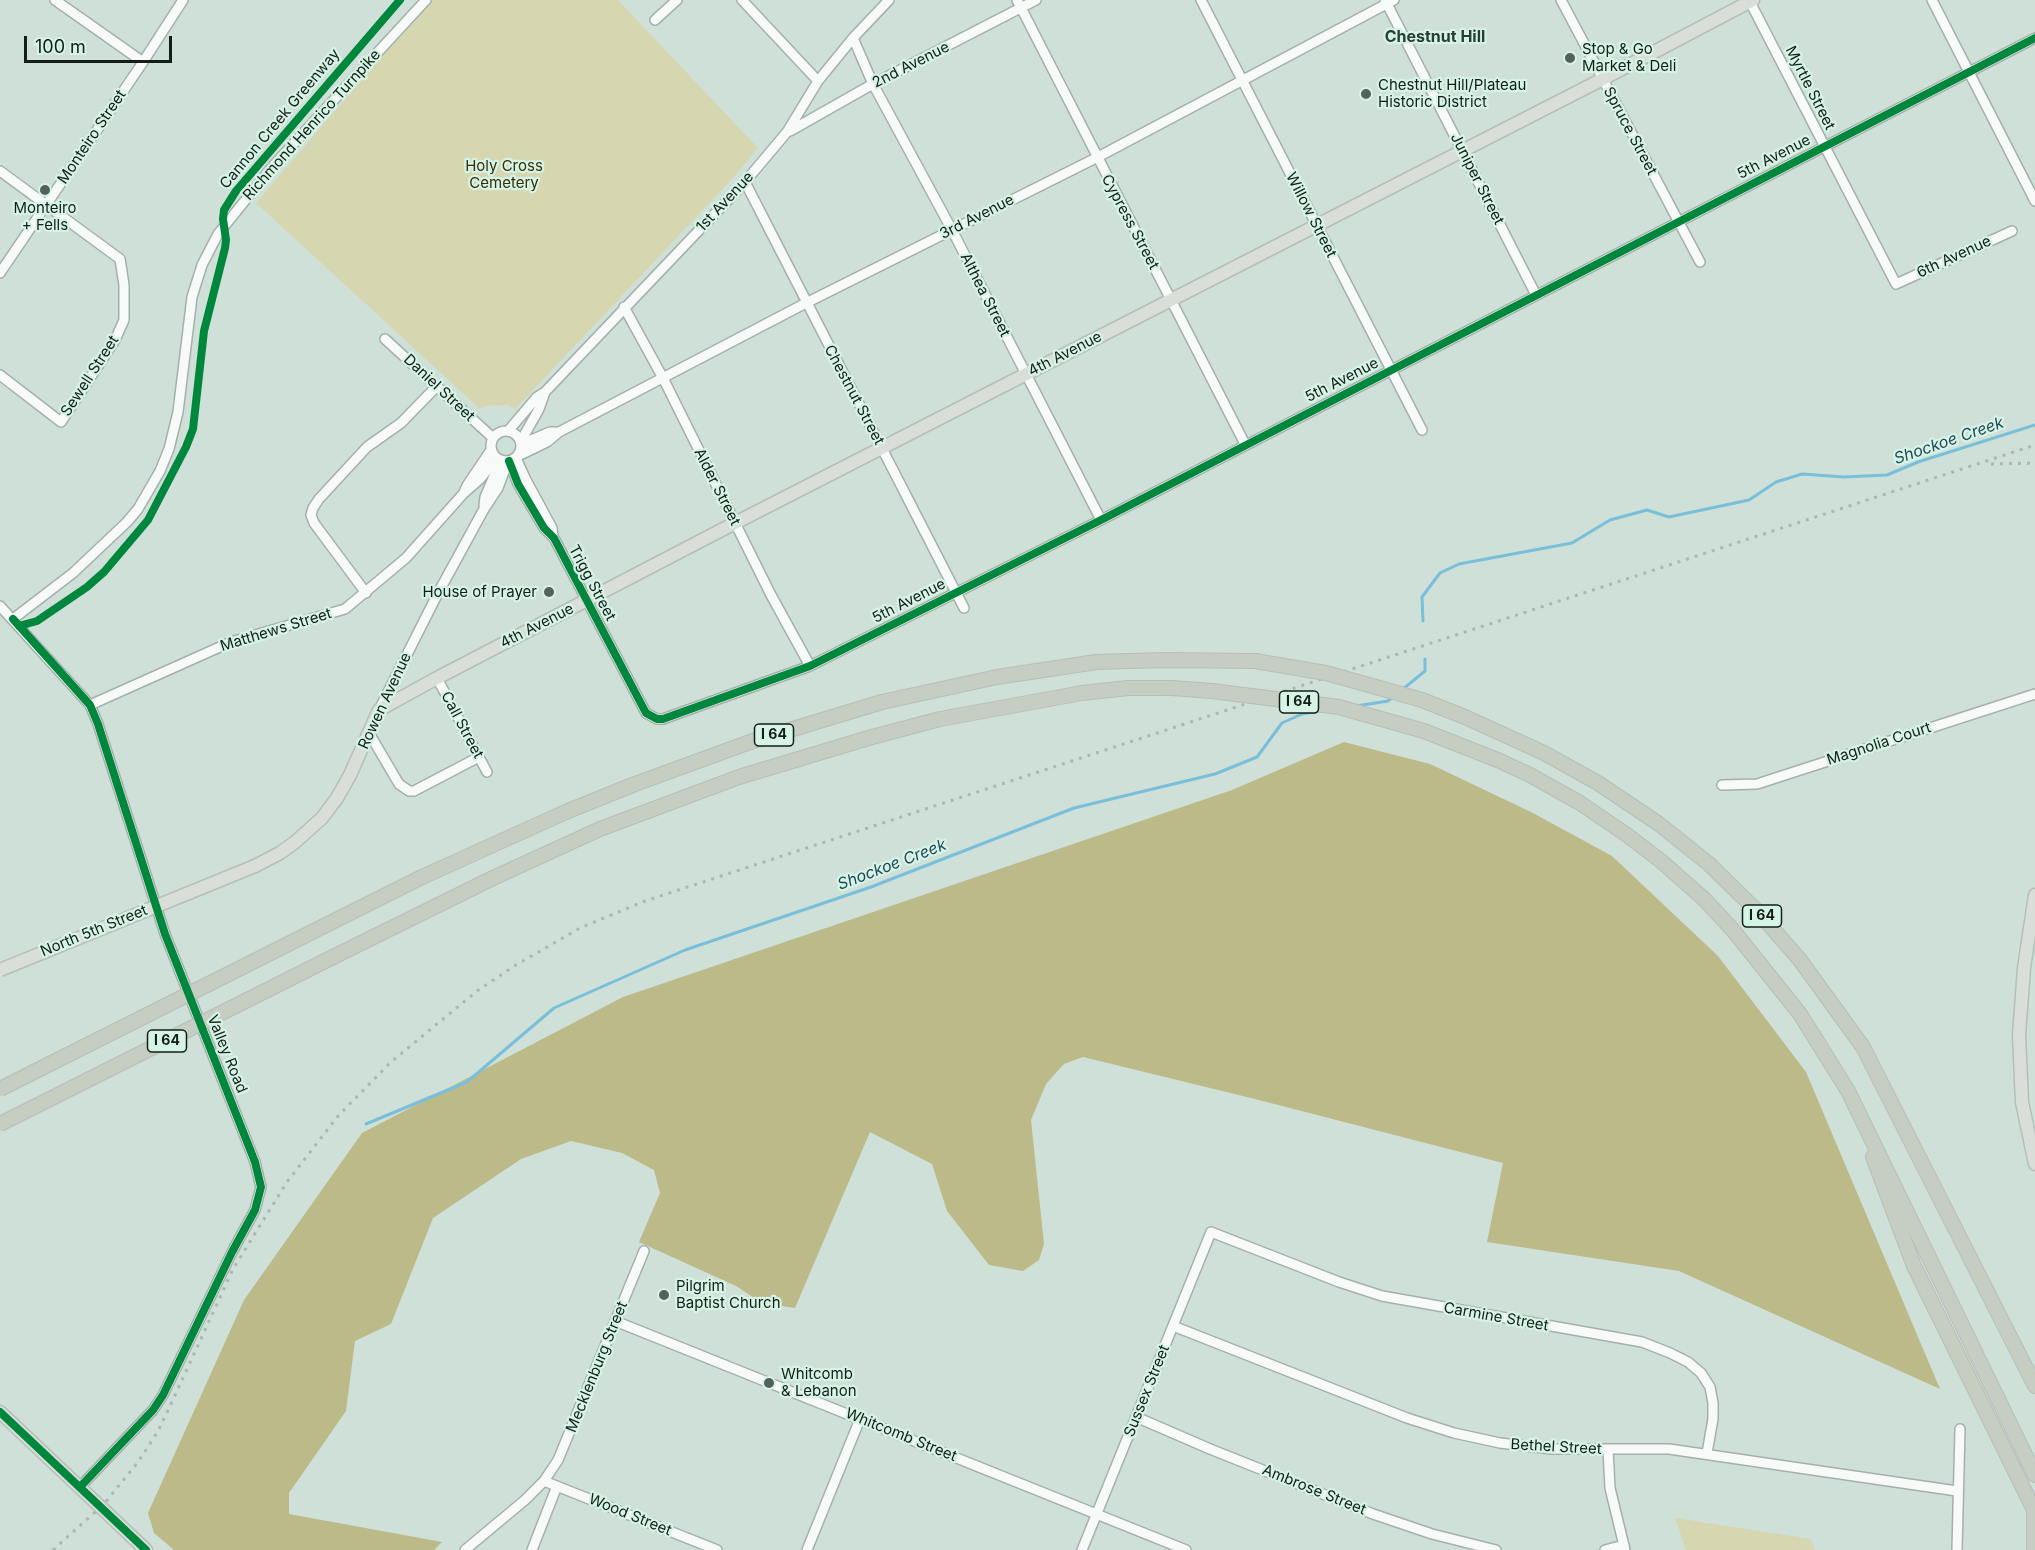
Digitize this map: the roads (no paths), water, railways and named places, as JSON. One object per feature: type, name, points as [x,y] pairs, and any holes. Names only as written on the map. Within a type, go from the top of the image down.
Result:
[{"type":"highway","name":"I 64","points":[[0,1089],[422,877],[568,811],[750,742],[882,702],[997,677],[1096,662],[1164,660],[1255,662],[1326,673],[1422,700],[1465,717],[1544,753],[1598,783],[1659,824],[1709,864],[1759,913],[1800,960],[1863,1047],[2035,1386]]},
{"type":"highway","name":"I 64","points":[[0,1124],[493,878],[600,829],[739,777],[940,719],[1082,693],[1128,688],[1171,688],[1339,707],[1424,731],[1530,775],[1580,803],[1661,861],[1704,899],[1732,929],[1800,1014],[1848,1091],[2035,1475]]},
{"type":"highway","points":[[1848,1091],[1914,1266],[2035,1512],[2034,1550]]},
{"type":"main road","name":"4th Avenue","points":[[379,710],[586,600],[1315,224],[1602,79],[1750,0]]},
{"type":"main road","name":"Rowen Avenue","points":[[255,866],[294,843],[321,818],[337,798],[350,775],[379,710]]},
{"type":"main road","name":"North 5th Street","points":[[0,970],[255,866]]},
{"type":"main road","points":[[2035,895],[2024,968],[2019,1035],[2022,1102],[2035,1164]]},
{"type":"main road","points":[[0,1412],[146,1550]]},
{"type":"street","points":[[55,0],[143,62]]},
{"type":"street","name":"Monteiro Street","points":[[0,273],[183,0]]},
{"type":"street","name":"Richmond Henrico Turnpike","points":[[13,619],[73,573],[128,522],[160,471],[169,449],[178,412],[192,297],[202,265],[218,234],[273,166],[426,0]]},
{"type":"street","points":[[655,20],[677,0]]},
{"type":"street","points":[[742,0],[818,81]]},
{"type":"street","name":"1st Avenue","points":[[509,430],[537,397],[545,392],[745,182],[788,132],[818,81],[853,38],[889,0]]},
{"type":"street","name":"2nd Avenue","points":[[788,132],[1019,4],[1036,0]]},
{"type":"street","name":"Willow Street","points":[[1201,0],[1422,430]]},
{"type":"street","name":"Spruce Street","points":[[1561,0],[1700,262]]},
{"type":"street","name":"Myrtle Street","points":[[1750,0],[1896,284]]},
{"type":"street","points":[[1932,0],[2035,201]]},
{"type":"street","name":"3rd Avenue","points":[[506,458],[547,442],[559,432],[806,303],[1096,158],[1389,1]]},
{"type":"street","name":"Juniper Street","points":[[1389,1],[1536,295]]},
{"type":"street","name":"Cypress Street","points":[[1019,4],[1096,158],[1245,444]]},
{"type":"street","name":"Althea Street","points":[[853,38],[873,84],[952,230],[1101,520]]},
{"type":"street","name":"5th Avenue","points":[[651,717],[663,718],[810,666],[1101,520],[2035,38]]},
{"type":"street","points":[[0,171],[45,205]]},
{"type":"street","name":"Chestnut Street","points":[[745,182],[964,608]]},
{"type":"street","name":"Sewell Street","points":[[0,375],[61,422],[115,340],[124,320],[124,285],[120,259],[45,205]]},
{"type":"street","name":"6th Avenue","points":[[1896,284],[2012,231]]},
{"type":"street","name":"Alder Street","points":[[624,307],[663,378],[771,595],[810,666]]},
{"type":"street","name":"Daniel Street","points":[[385,339],[493,438]]},
{"type":"street","points":[[366,593],[314,523],[311,515],[313,508],[367,447],[401,423],[437,386]]},
{"type":"street","name":"1st Avenue","points":[[506,458],[521,442],[539,409],[545,392]]},
{"type":"street","points":[[506,458],[493,438],[500,432],[509,430],[516,434],[521,442]]},
{"type":"street","name":"3rd Avenue","points":[[521,442],[550,432],[559,432]]},
{"type":"street","name":"Matthews Street","points":[[90,705],[231,642],[336,612],[354,603],[406,558],[463,494],[506,458]]},
{"type":"street","name":"Rowen Avenue","points":[[379,710],[484,509],[498,488],[506,458]]},
{"type":"street","name":"Trigg Street","points":[[506,458],[526,480],[623,672],[646,713],[651,717]]},
{"type":"street","name":"Valley Road","points":[[0,606],[90,705],[165,934],[255,1162],[261,1187],[255,1210],[232,1252],[163,1395],[147,1416],[80,1487]]},
{"type":"street","name":"Call Street","points":[[437,678],[487,772]]},
{"type":"street","name":"Magnolia Court","points":[[1722,785],[1757,784],[2035,694]]},
{"type":"street","points":[[369,733],[399,784],[405,790],[414,791],[479,758]]},
{"type":"street","name":"Sussex Street","points":[[1082,1550],[1211,1232]]},
{"type":"street","name":"Carmine Street","points":[[1211,1232],[1339,1282],[1382,1296],[1642,1342],[1670,1353],[1694,1368],[1710,1387],[1713,1419],[1707,1454]]},
{"type":"street","name":"Mecklenburg Street","points":[[465,1550],[525,1500],[544,1480],[562,1450],[644,1251]]},
{"type":"street","name":"Whitcomb Street","points":[[615,1321],[1186,1550]]},
{"type":"street","name":"Bethel Street","points":[[1173,1326],[1407,1418],[1454,1433],[1500,1443],[1552,1449],[1669,1449],[1957,1491]]},
{"type":"street","name":"Ambrose Street","points":[[1136,1417],[1373,1514],[1432,1534],[1496,1550]]},
{"type":"street","points":[[807,1550],[860,1419]]},
{"type":"street","points":[[1957,1550],[1960,1429]]},
{"type":"street","points":[[1605,1550],[1624,1547],[1610,1488],[1608,1449]]},
{"type":"street","name":"Wood Street","points":[[544,1480],[717,1550]]},
{"type":"street","points":[[532,1550],[557,1486]]},
{"type":"waterway","name":"Shockoe Creek","points":[[1423,621],[1422,597],[1440,573],[1459,564],[1572,543],[1610,520],[1647,510],[1669,517],[1749,500],[1776,482],[1802,474],[1844,477],[1887,475],[1918,462],[2035,425]]},
{"type":"waterway","name":"Shockoe Creek","points":[[1403,689],[1425,671],[1425,659]]},
{"type":"waterway","name":"Shockoe Creek","points":[[1356,706],[1388,701],[1393,697]]},
{"type":"waterway","name":"Shockoe Creek","points":[[366,1124],[467,1082],[554,1008],[685,950],[871,887],[1074,808],[1215,774],[1257,757],[1282,723],[1302,714],[1320,711]]},
{"type":"railway","points":[[53,1550],[104,1504],[138,1462],[157,1433],[233,1269],[287,1182],[338,1116],[391,1062],[477,991],[516,965],[580,928],[645,901],[2035,445]]},
{"type":"railway","points":[[1991,464],[2035,463]]},
{"type":"place","name":"Stop & Go Market & Deli","points":[[1570,58]]},
{"type":"place","name":"Chestnut Hill/Plateau Historic District","points":[[1366,94]]},
{"type":"place","name":"Monteiro + Fells","points":[[45,190]]},
{"type":"place","name":"House of Prayer","points":[[549,592]]},
{"type":"place","name":"Pilgrim Baptist Church","points":[[664,1295]]},
{"type":"place","name":"Whitcomb & Lebanon","points":[[769,1383]]},
{"type":"district","name":"Chestnut Hill","points":[[1435,37]]},
{"type":"park label","name":"Holy Cross Cemetery","points":[[504,174]]}]
